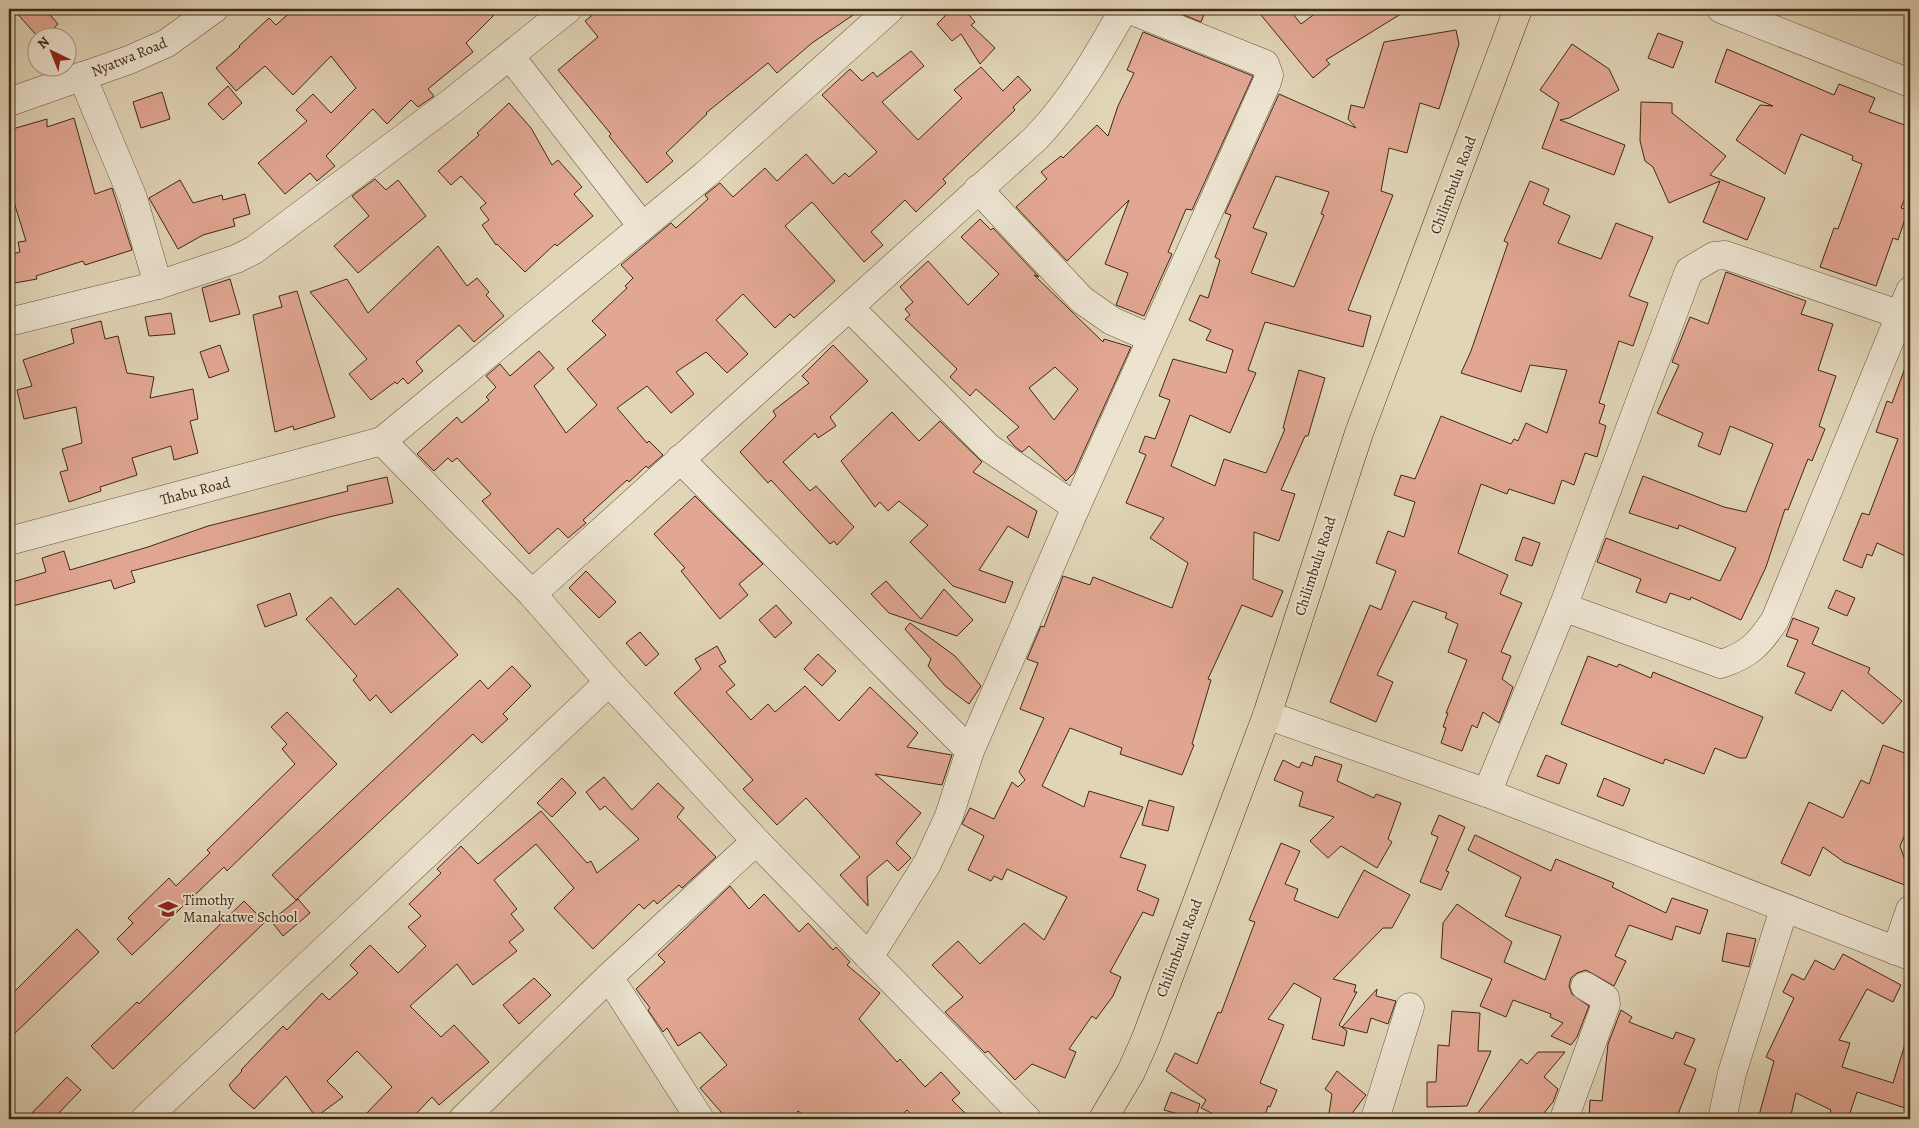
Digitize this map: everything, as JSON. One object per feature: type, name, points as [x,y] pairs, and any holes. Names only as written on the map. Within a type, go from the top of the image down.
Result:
[{"type":"main road","name":"Chilimbulu Road","points":[[1103,1119],[1131,1072],[1146,1038],[1267,715],[1358,434],[1518,9]]},
{"type":"street","name":"Nyatwa Road","points":[[9,102],[167,44],[214,9]]},
{"type":"street","points":[[9,322],[158,285],[236,259],[254,250],[510,56],[568,9]]},
{"type":"street","points":[[890,9],[705,175],[382,441],[532,594],[609,682],[756,841],[1027,1119]]},
{"type":"street","points":[[532,594],[850,308],[1059,114],[1082,82],[1124,9]]},
{"type":"street","points":[[869,957],[927,864],[949,816],[970,752],[1150,338],[1173,294],[1269,75],[1265,64],[1128,9]]},
{"type":"street","points":[[1721,9],[1910,83]]},
{"type":"street","points":[[510,56],[642,226]]},
{"type":"street","points":[[82,76],[133,198],[158,285]]},
{"type":"street","points":[[978,189],[1082,300],[1112,321],[1150,338]]},
{"type":"street","points":[[1487,793],[1563,608],[1689,271],[1714,256],[1725,255],[1906,303],[1776,620],[1760,642],[1740,658],[1721,664],[1563,608]]},
{"type":"street","points":[[850,308],[989,448],[1076,507]]},
{"type":"street","name":"Thabu Road","points":[[9,541],[382,441]]},
{"type":"street","points":[[680,459],[970,752]]},
{"type":"street","points":[[145,1119],[609,682]]},
{"type":"street","points":[[1267,715],[1487,793],[1903,954],[1910,910]]},
{"type":"street","points":[[463,1119],[610,977],[756,841]]},
{"type":"street","points":[[1722,1119],[1732,1073],[1784,909]]},
{"type":"street","points":[[610,977],[700,1119]]},
{"type":"street","points":[[1564,1119],[1606,1004],[1605,998],[1585,986]]},
{"type":"street","points":[[1375,1119],[1410,1007]]},
{"type":"building","points":[[13,9],[45,9],[58,24],[54,28],[30,28]]},
{"type":"building","points":[[294,9],[500,9],[466,43],[473,52],[428,89],[434,96],[418,107],[411,100],[387,124],[373,109],[326,156],[335,166],[317,181],[310,173],[285,194],[258,163],[307,121],[296,110],[313,94],[331,113],[356,88],[331,56],[293,95],[265,66],[236,91],[216,68],[269,18],[276,25]]},
{"type":"building","points":[[600,9],[862,9],[812,43],[777,73],[768,63],[706,113],[666,153],[673,161],[647,183],[609,136],[611,134],[558,70],[598,37],[585,21]]},
{"type":"building","points":[[952,9],[964,9],[975,22],[971,25],[995,48],[980,64],[961,34],[952,41],[937,24]]},
{"type":"building","points":[[1169,9],[1206,9],[1201,22]]},
{"type":"building","points":[[1256,9],[1289,9],[1301,24],[1321,9],[1409,9],[1326,60],[1330,64],[1313,78]]},
{"type":"building","points":[[1456,30],[1459,44],[1439,109],[1420,103],[1407,153],[1389,148],[1381,191],[1393,195],[1348,310],[1371,316],[1363,347],[1265,322],[1248,370],[1256,373],[1230,433],[1190,415],[1171,466],[1215,486],[1224,459],[1266,473],[1285,429],[1283,428],[1299,370],[1325,378],[1308,436],[1305,436],[1281,490],[1295,494],[1279,541],[1254,532],[1253,579],[1283,591],[1272,617],[1242,605],[1208,679],[1211,680],[1192,744],[1194,745],[1182,775],[1120,754],[1122,748],[1070,728],[1042,786],[1084,807],[1089,791],[1143,807],[1120,857],[1146,865],[1137,890],[1159,899],[1153,916],[1143,912],[1110,972],[1121,977],[1113,996],[1096,1019],[1092,1016],[1069,1049],[1076,1052],[1065,1078],[1032,1064],[1015,1080],[988,1051],[985,1053],[945,1012],[963,997],[932,965],[958,941],[980,964],[1024,923],[1044,940],[1067,897],[1007,869],[1002,880],[994,876],[991,881],[968,870],[984,836],[962,824],[970,808],[994,819],[1012,782],[1018,787],[1025,780],[1019,772],[1044,718],[1020,709],[1038,663],[1027,659],[1041,626],[1044,627],[1063,576],[1090,585],[1093,577],[1172,608],[1188,563],[1150,538],[1164,518],[1126,503],[1146,455],[1139,452],[1145,436],[1155,439],[1170,400],[1159,396],[1173,359],[1226,373],[1233,350],[1206,340],[1211,330],[1189,320],[1200,295],[1208,298],[1220,260],[1215,257],[1231,215],[1225,213],[1279,94],[1356,128],[1348,119],[1351,105],[1364,108],[1384,42]],"holes":[[[1276,176],[1329,192],[1321,214],[1324,215],[1294,287],[1251,273],[1267,233],[1253,228]]]},
{"type":"building","points":[[1143,32],[1253,76],[1192,210],[1186,209],[1168,252],[1172,254],[1144,316],[1116,305],[1128,273],[1105,264],[1129,200],[1067,261],[1016,207],[1047,179],[1041,172],[1061,156],[1063,158],[1097,125],[1108,136],[1118,106],[1134,73],[1127,70]]},
{"type":"building","points":[[1658,33],[1683,42],[1673,68],[1648,58]]},
{"type":"building","points":[[1572,44],[1609,69],[1619,90],[1569,118],[1560,120],[1625,145],[1614,175],[1542,148],[1559,103],[1540,90]]},
{"type":"building","points":[[1727,49],[1834,95],[1839,84],[1875,98],[1869,112],[1910,127],[1910,186],[1901,208],[1908,210],[1898,240],[1893,238],[1876,286],[1820,267],[1834,228],[1838,229],[1862,164],[1852,160],[1853,156],[1801,134],[1785,174],[1736,140],[1760,105],[1773,106],[1715,82]]},
{"type":"building","points":[[911,51],[924,66],[882,102],[918,140],[962,98],[954,90],[981,67],[1003,91],[1018,76],[1031,90],[1013,107],[1015,110],[943,179],[946,183],[916,212],[905,200],[871,232],[883,245],[864,262],[812,202],[785,226],[835,281],[794,318],[790,314],[775,328],[743,294],[716,320],[748,354],[727,373],[706,352],[676,372],[694,394],[671,413],[647,386],[617,408],[647,443],[649,441],[663,455],[648,468],[646,466],[629,482],[627,480],[583,520],[586,523],[568,538],[558,528],[529,554],[482,501],[491,494],[457,458],[452,462],[448,458],[434,471],[417,454],[457,417],[462,423],[489,400],[486,397],[496,387],[486,376],[500,364],[510,376],[539,351],[554,368],[534,386],[566,433],[597,405],[567,369],[606,335],[592,321],[627,288],[625,286],[633,278],[621,265],[671,223],[676,228],[708,199],[705,195],[720,183],[733,197],[765,168],[777,181],[806,154],[833,184],[845,173],[849,177],[877,152],[822,95],[850,69],[862,81],[873,72],[877,77]]},
{"type":"building","points":[[228,86],[242,103],[223,120],[208,104]]},
{"type":"building","points":[[162,92],[170,119],[141,128],[133,102]]},
{"type":"building","points":[[1641,102],[1672,103],[1672,113],[1726,156],[1710,175],[1765,198],[1747,240],[1703,222],[1720,181],[1669,203],[1653,167],[1645,161],[1640,141]]},
{"type":"building","points":[[509,103],[531,128],[552,165],[558,160],[582,187],[574,194],[593,216],[557,246],[555,244],[525,272],[496,245],[482,225],[489,220],[480,208],[486,203],[461,176],[451,185],[438,171],[479,135],[477,133]]},
{"type":"building","points":[[74,118],[95,194],[112,188],[132,250],[85,265],[83,261],[36,276],[37,279],[9,284],[9,255],[20,252],[18,242],[26,241],[9,186],[9,130],[47,119],[47,127]]},
{"type":"building","points":[[375,179],[386,190],[398,180],[426,216],[358,273],[334,246],[369,216],[352,196]]},
{"type":"building","points":[[180,180],[193,203],[222,195],[223,200],[245,194],[250,214],[233,219],[235,226],[203,235],[178,249],[149,198]]},
{"type":"building","points":[[1530,181],[1549,189],[1543,204],[1570,216],[1558,243],[1601,259],[1616,223],[1653,237],[1629,296],[1648,303],[1633,346],[1619,341],[1599,403],[1605,405],[1599,423],[1606,426],[1597,457],[1585,453],[1574,485],[1562,480],[1554,504],[1509,489],[1507,494],[1481,484],[1458,553],[1508,575],[1500,594],[1522,603],[1501,652],[1511,656],[1502,679],[1513,687],[1499,723],[1483,712],[1477,728],[1472,725],[1462,751],[1441,743],[1446,728],[1443,727],[1448,713],[1446,713],[1467,660],[1448,652],[1458,624],[1445,618],[1447,613],[1413,601],[1377,675],[1393,682],[1376,722],[1330,702],[1370,605],[1381,610],[1396,571],[1376,563],[1388,531],[1404,537],[1415,502],[1394,495],[1401,475],[1415,479],[1441,416],[1511,444],[1514,439],[1518,441],[1526,423],[1547,433],[1567,370],[1530,365],[1521,392],[1461,373],[1471,351],[1508,243],[1504,241]]},
{"type":"building","points":[[980,219],[991,230],[993,228],[1039,277],[1034,275],[1103,342],[1104,339],[1131,347],[1074,473],[1066,481],[1029,446],[1022,452],[1014,446],[1007,437],[1019,427],[976,389],[970,396],[950,377],[957,369],[905,319],[910,315],[905,309],[913,302],[900,287],[928,261],[968,305],[999,274],[961,237]],"holes":[[[1055,367],[1078,389],[1054,420],[1029,388]]]},
{"type":"building","points":[[438,246],[467,286],[477,278],[489,292],[486,295],[504,316],[474,342],[459,325],[416,362],[423,371],[408,384],[403,378],[397,384],[395,382],[371,400],[349,374],[367,359],[310,292],[347,279],[368,313]]},
{"type":"building","points":[[1726,272],[1806,301],[1801,314],[1833,324],[1818,370],[1836,376],[1819,426],[1825,429],[1812,461],[1808,459],[1788,510],[1785,509],[1766,567],[1741,620],[1691,597],[1690,600],[1670,593],[1666,603],[1636,592],[1641,579],[1597,562],[1606,538],[1720,581],[1736,548],[1679,525],[1678,529],[1629,513],[1643,476],[1724,507],[1746,512],[1773,444],[1730,426],[1720,455],[1698,446],[1703,433],[1657,413],[1679,365],[1672,362],[1690,317],[1708,324]]},
{"type":"building","points":[[230,279],[240,314],[210,322],[202,288]]},
{"type":"building","points":[[297,291],[335,417],[294,430],[293,426],[275,432],[253,315],[282,307],[279,296]]},
{"type":"building","points":[[171,313],[175,334],[149,336],[145,317]]},
{"type":"building","points":[[101,321],[105,339],[118,336],[127,373],[154,377],[150,398],[193,389],[198,419],[190,421],[198,453],[174,460],[171,446],[132,458],[137,475],[100,487],[101,491],[69,502],[60,472],[68,470],[62,449],[82,443],[76,407],[24,419],[17,390],[32,386],[23,360],[74,343],[71,329]]},
{"type":"building","points":[[220,345],[229,371],[209,378],[200,352]]},
{"type":"building","points":[[833,345],[868,381],[830,417],[836,426],[818,438],[815,433],[783,462],[810,491],[816,486],[854,527],[837,545],[834,541],[830,544],[771,480],[768,483],[740,452],[776,416],[773,411],[809,383],[802,376]]},
{"type":"building","points":[[1908,360],[1910,360],[1910,558],[1877,543],[1872,556],[1867,554],[1862,568],[1843,560],[1862,513],[1869,515],[1898,439],[1876,432],[1887,401],[1892,403]]},
{"type":"building","points":[[892,412],[919,441],[940,421],[982,462],[973,472],[1037,511],[1028,538],[1008,526],[979,570],[1013,582],[1005,603],[953,586],[910,542],[928,525],[899,501],[888,511],[880,502],[875,507],[841,461]]},
{"type":"building","points":[[387,477],[393,503],[333,516],[131,571],[135,582],[114,589],[111,580],[9,607],[9,583],[46,572],[42,558],[64,551],[70,570],[148,547],[208,526],[348,491],[347,486]]},
{"type":"building","points":[[695,496],[763,564],[739,584],[748,595],[720,619],[681,571],[685,568],[654,534]]},
{"type":"building","points":[[1523,537],[1540,543],[1532,566],[1515,560]]},
{"type":"building","points":[[586,571],[616,602],[599,618],[569,588]]},
{"type":"building","points":[[886,581],[921,619],[944,589],[973,620],[957,636],[889,613],[871,594]]},
{"type":"building","points":[[398,588],[458,655],[391,713],[376,695],[370,701],[353,680],[357,676],[306,619],[331,597],[355,625]]},
{"type":"building","points":[[1836,590],[1855,598],[1847,616],[1828,608]]},
{"type":"building","points":[[290,593],[297,615],[265,627],[257,605]]},
{"type":"building","points":[[776,605],[792,623],[775,638],[759,620]]},
{"type":"building","points":[[1793,618],[1819,628],[1812,644],[1870,668],[1868,673],[1902,701],[1883,724],[1842,690],[1831,711],[1795,693],[1805,673],[1787,666],[1798,640],[1786,636]]},
{"type":"building","points":[[910,623],[955,656],[981,686],[969,704],[945,686],[928,666],[931,659],[905,629]]},
{"type":"building","points":[[640,632],[659,654],[646,666],[626,643]]},
{"type":"building","points":[[717,646],[726,662],[719,666],[735,685],[726,692],[751,720],[768,704],[775,712],[805,686],[839,721],[870,687],[918,733],[907,747],[952,755],[942,785],[875,774],[921,813],[896,843],[911,858],[898,871],[887,860],[867,877],[868,906],[840,875],[860,857],[806,798],[777,825],[743,789],[753,780],[674,693],[701,669],[695,659]]},
{"type":"building","points":[[818,654],[836,671],[822,686],[804,669]]},
{"type":"building","points":[[1588,656],[1617,667],[1619,664],[1651,678],[1653,672],[1763,717],[1746,758],[1739,758],[1715,748],[1704,774],[1665,759],[1663,764],[1561,724]]},
{"type":"building","points":[[512,666],[531,686],[503,714],[508,719],[482,743],[473,734],[296,900],[272,875],[480,680],[488,689]]},
{"type":"building","points":[[287,712],[337,764],[227,871],[224,867],[132,955],[117,939],[133,923],[128,918],[169,878],[176,886],[210,853],[207,850],[295,764],[282,749],[287,744],[271,727]]},
{"type":"building","points":[[1883,745],[1910,755],[1910,823],[1900,846],[1910,874],[1910,887],[1844,862],[1823,847],[1810,876],[1781,863],[1809,802],[1843,818],[1861,780],[1869,784]]},
{"type":"building","points":[[1546,755],[1567,764],[1559,784],[1537,776]]},
{"type":"building","points":[[1315,756],[1342,765],[1337,781],[1374,798],[1376,794],[1401,803],[1388,839],[1392,842],[1377,868],[1341,846],[1328,858],[1310,841],[1334,817],[1299,806],[1303,792],[1274,780],[1283,760],[1299,768],[1302,762],[1312,766]]},
{"type":"building","points":[[604,777],[632,810],[658,783],[684,808],[677,817],[716,857],[682,888],[679,885],[657,904],[654,900],[644,909],[639,904],[593,949],[554,908],[574,888],[536,844],[494,880],[517,909],[511,914],[524,930],[509,942],[517,951],[473,985],[457,964],[410,1006],[441,1037],[454,1025],[489,1062],[439,1105],[432,1097],[411,1119],[361,1119],[392,1087],[357,1051],[327,1081],[343,1097],[316,1117],[286,1076],[254,1109],[233,1091],[229,1085],[283,1026],[287,1030],[322,993],[329,1000],[358,973],[350,965],[370,945],[398,973],[426,946],[408,927],[421,916],[409,904],[441,873],[437,869],[461,846],[478,864],[541,811],[587,863],[591,861],[597,873],[639,839],[605,806],[600,810],[586,792]]},
{"type":"building","points":[[562,778],[576,793],[552,817],[537,803]]},
{"type":"building","points":[[1604,778],[1630,789],[1623,806],[1597,796]]},
{"type":"building","points":[[1149,800],[1174,807],[1168,831],[1142,825]]},
{"type":"building","points":[[1439,815],[1465,827],[1446,871],[1449,872],[1441,890],[1420,882],[1438,837],[1431,834]]},
{"type":"building","points":[[1475,835],[1551,871],[1556,859],[1614,883],[1612,887],[1666,913],[1672,898],[1708,910],[1700,934],[1676,926],[1672,940],[1629,925],[1615,956],[1626,961],[1614,986],[1586,970],[1577,973],[1571,978],[1569,986],[1572,994],[1589,1006],[1577,1037],[1571,1045],[1551,1036],[1563,1023],[1550,1017],[1551,1014],[1513,1000],[1506,1017],[1480,1006],[1492,979],[1441,958],[1443,923],[1457,904],[1512,942],[1504,962],[1545,980],[1561,936],[1505,916],[1521,877],[1468,850]]},
{"type":"building","points":[[1281,843],[1300,851],[1285,884],[1298,889],[1294,900],[1338,918],[1364,870],[1410,895],[1392,928],[1383,928],[1333,979],[1356,985],[1354,992],[1357,992],[1339,1025],[1347,1031],[1344,1046],[1312,1039],[1321,998],[1294,983],[1268,1019],[1284,1025],[1260,1083],[1277,1090],[1270,1107],[1268,1106],[1264,1119],[1224,1119],[1201,1108],[1206,1100],[1166,1071],[1175,1053],[1197,1064],[1218,1012],[1221,1013],[1255,922],[1249,920]]},
{"type":"building","points":[[730,886],[749,909],[764,894],[799,932],[808,923],[833,950],[836,947],[850,962],[847,965],[880,993],[859,1019],[897,1062],[900,1059],[925,1087],[941,1072],[960,1093],[952,1100],[971,1119],[916,1119],[907,1110],[897,1119],[809,1119],[798,1111],[791,1119],[727,1119],[700,1088],[727,1065],[700,1032],[678,1046],[667,1028],[663,1032],[648,1010],[650,1008],[636,989],[665,962],[658,955]]},
{"type":"building","points":[[298,899],[310,913],[283,936],[271,921]]},
{"type":"building","points":[[244,901],[265,922],[113,1069],[91,1046],[137,1002],[139,1004]]},
{"type":"building","points":[[77,929],[99,952],[9,1039],[9,997]]},
{"type":"building","points":[[1727,933],[1756,939],[1749,967],[1722,961]]},
{"type":"building","points":[[1843,954],[1901,985],[1893,1002],[1867,989],[1839,1040],[1850,1043],[1842,1067],[1893,1083],[1906,1041],[1910,1042],[1910,1094],[1905,1108],[1857,1092],[1848,1119],[1828,1119],[1831,1110],[1796,1093],[1790,1119],[1758,1119],[1774,1061],[1766,1057],[1794,998],[1783,992],[1792,974],[1804,980],[1815,960],[1834,970]]},
{"type":"building","points":[[534,978],[551,995],[519,1024],[503,1005]]},
{"type":"building","points":[[1377,989],[1376,996],[1396,1001],[1388,1024],[1371,1018],[1367,1033],[1342,1027]]},
{"type":"building","points":[[1621,1010],[1632,1017],[1629,1022],[1673,1039],[1676,1032],[1695,1039],[1684,1064],[1696,1069],[1676,1119],[1589,1119],[1590,1100],[1602,1101],[1608,1044]]},
{"type":"building","points":[[1452,1011],[1480,1013],[1478,1051],[1491,1051],[1467,1106],[1427,1107],[1427,1082],[1436,1082],[1438,1045],[1449,1046]]},
{"type":"building","points":[[1538,1052],[1565,1052],[1544,1077],[1558,1089],[1553,1102],[1539,1119],[1495,1119],[1476,1115],[1521,1059],[1527,1064]]},
{"type":"building","points":[[1337,1071],[1366,1095],[1353,1112],[1351,1119],[1328,1119],[1332,1094],[1325,1089]]},
{"type":"building","points":[[67,1077],[81,1090],[53,1119],[26,1119]]},
{"type":"building","points":[[1171,1092],[1200,1104],[1195,1119],[1164,1110]]},
{"type":"place","name":"Timothy Manakatwe School","points":[[168,909]]}]
